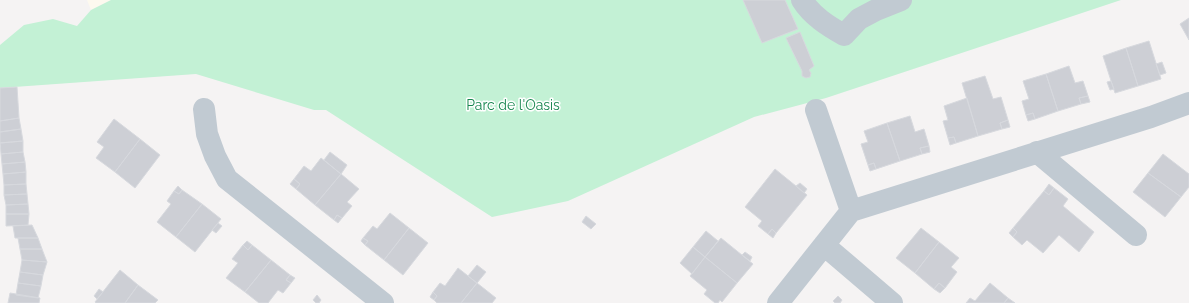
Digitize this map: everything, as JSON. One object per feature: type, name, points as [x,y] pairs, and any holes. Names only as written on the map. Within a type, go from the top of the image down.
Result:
[{"type":"street","points":[[802,0],[818,19],[830,28],[844,35],[859,19],[901,0]]},
{"type":"street","points":[[778,303],[851,211],[1151,117],[1189,103]]},
{"type":"street","points":[[204,109],[207,134],[215,156],[227,179],[383,303]]},
{"type":"street","points":[[816,110],[851,211]]},
{"type":"street","points":[[1037,152],[1136,235]]},
{"type":"street","points":[[824,246],[892,303]]},
{"type":"shaded area","points":[[87,0],[111,0],[91,10]]},
{"type":"green space","name":"Parc de l'Oasis","points":[[111,0],[1121,0],[826,98],[754,117],[568,201],[492,217],[326,110],[314,110],[196,74],[0,88],[0,45],[24,25],[53,19],[77,26],[91,10]]},
{"type":"building","points":[[743,0],[785,0],[798,29],[762,43]]},
{"type":"building","points":[[1189,18],[1189,40],[1180,24]]},
{"type":"building","points":[[800,32],[814,66],[809,70],[811,73],[810,77],[806,78],[802,76],[802,71],[786,38]]},
{"type":"building","points":[[1149,41],[1161,79],[1138,86],[1126,48]]},
{"type":"building","points":[[1126,48],[1138,86],[1115,93],[1103,56]]},
{"type":"building","points":[[1162,62],[1166,73],[1160,75],[1156,64]]},
{"type":"building","points":[[1069,66],[1075,83],[1083,81],[1088,96],[1079,98],[1081,104],[1058,111],[1046,74]]},
{"type":"building","points":[[1046,74],[1058,111],[1035,119],[1033,113],[1026,115],[1022,101],[1029,99],[1023,81]]},
{"type":"building","points":[[985,76],[993,99],[1001,97],[1008,120],[1000,123],[1002,129],[978,136],[962,83]]},
{"type":"building","points":[[1111,81],[1114,89],[1110,90],[1107,82]]},
{"type":"building","points":[[17,87],[19,118],[0,121],[0,88]]},
{"type":"building","points":[[1088,96],[1090,102],[1081,104],[1079,98]]},
{"type":"building","points":[[967,98],[978,136],[956,143],[954,137],[948,138],[943,121],[948,120],[944,106]]},
{"type":"building","points":[[1033,113],[1035,119],[1028,121],[1026,115]]},
{"type":"building","points":[[910,116],[915,132],[924,129],[929,146],[920,148],[922,154],[900,161],[887,123]]},
{"type":"building","points":[[19,118],[21,129],[0,132],[0,121]]},
{"type":"building","points":[[114,119],[140,139],[115,172],[96,158],[104,147],[97,142]]},
{"type":"building","points":[[1008,120],[1010,127],[1002,129],[1000,123]]},
{"type":"building","points":[[887,123],[900,161],[876,169],[874,163],[868,165],[861,144],[868,142],[864,131]]},
{"type":"building","points":[[21,129],[23,141],[0,143],[0,132]]},
{"type":"building","points":[[954,137],[956,143],[950,145],[948,138]]},
{"type":"building","points":[[140,139],[160,155],[135,188],[115,172]]},
{"type":"building","points":[[23,141],[23,152],[1,154],[0,143]]},
{"type":"building","points":[[929,146],[930,152],[922,154],[920,148]]},
{"type":"building","points":[[23,152],[25,162],[2,164],[1,154]]},
{"type":"building","points":[[330,152],[347,165],[341,174],[324,160]]},
{"type":"building","points":[[1163,154],[1189,174],[1189,187],[1181,197],[1148,173]]},
{"type":"building","points":[[321,158],[341,174],[315,205],[296,189],[300,184],[294,179],[304,166],[311,171]]},
{"type":"building","points":[[25,162],[26,172],[3,174],[2,164]]},
{"type":"building","points":[[874,163],[876,169],[870,171],[868,165]]},
{"type":"building","points":[[775,169],[807,195],[776,233],[772,229],[768,234],[758,226],[762,221],[745,207]]},
{"type":"building","points":[[26,172],[26,184],[4,185],[3,174]]},
{"type":"building","points":[[1148,173],[1181,197],[1165,217],[1133,192]]},
{"type":"building","points":[[341,174],[359,189],[347,202],[352,206],[342,218],[337,215],[334,220],[315,205]]},
{"type":"building","points":[[294,179],[300,184],[296,189],[290,184]]},
{"type":"building","points":[[800,183],[807,189],[804,193],[796,186]]},
{"type":"building","points":[[26,184],[27,194],[4,195],[4,185]]},
{"type":"building","points":[[1049,184],[1054,188],[1049,195],[1044,191]]},
{"type":"building","points":[[178,186],[182,190],[179,194],[174,191]]},
{"type":"building","points":[[1054,188],[1068,199],[1063,206],[1094,232],[1079,252],[1059,235],[1043,253],[1027,240],[1022,245],[1013,237],[1017,232],[1013,228],[1044,191],[1049,195]]},
{"type":"building","points":[[182,190],[202,204],[176,237],[157,222],[171,204],[167,201],[174,191],[179,194]]},
{"type":"building","points":[[27,194],[28,204],[6,205],[4,195]]},
{"type":"building","points":[[28,204],[29,214],[6,214],[6,205]]},
{"type":"building","points":[[202,204],[221,219],[195,252],[176,237]]},
{"type":"building","points":[[390,213],[409,228],[384,260],[365,245],[368,241],[363,238],[373,226],[377,229]]},
{"type":"building","points":[[6,214],[29,214],[28,225],[6,226]]},
{"type":"building","points":[[337,215],[342,218],[338,223],[334,220]]},
{"type":"building","points":[[586,216],[596,224],[591,229],[582,222]]},
{"type":"building","points":[[218,223],[222,226],[216,233],[212,230]]},
{"type":"building","points":[[32,225],[38,238],[15,238],[13,226]]},
{"type":"building","points":[[409,228],[428,243],[403,275],[384,260]]},
{"type":"building","points":[[921,228],[939,242],[915,273],[896,258]]},
{"type":"building","points":[[1013,228],[1017,232],[1013,237],[1009,233]]},
{"type":"building","points":[[772,229],[776,233],[773,238],[768,234]]},
{"type":"building","points":[[706,231],[718,241],[705,257],[693,247]]},
{"type":"building","points":[[18,238],[38,238],[42,249],[20,249]]},
{"type":"building","points":[[363,238],[368,241],[365,245],[361,241]]},
{"type":"building","points":[[721,238],[753,264],[737,283],[705,257]]},
{"type":"building","points":[[247,241],[252,245],[248,250],[243,245]]},
{"type":"building","points":[[939,242],[959,258],[951,267],[957,272],[945,288],[939,283],[934,289],[915,273]]},
{"type":"building","points":[[243,245],[248,250],[252,245],[271,260],[245,292],[226,278],[238,263],[232,259]]},
{"type":"building","points":[[693,247],[705,257],[692,274],[680,263]]},
{"type":"building","points":[[20,249],[42,249],[47,262],[22,260]]},
{"type":"building","points":[[745,252],[752,257],[750,261],[742,255]]},
{"type":"building","points":[[705,257],[737,283],[722,302],[720,300],[718,303],[715,303],[704,294],[707,290],[690,276]]},
{"type":"building","points":[[22,260],[47,262],[43,275],[20,272]]},
{"type":"building","points":[[271,260],[290,275],[286,280],[291,283],[283,293],[278,290],[268,303],[259,303],[245,292]]},
{"type":"building","points":[[477,265],[486,272],[477,283],[468,276]]},
{"type":"building","points":[[458,268],[477,283],[461,303],[437,303],[434,300],[437,296],[433,292],[440,283],[445,286]]},
{"type":"building","points":[[120,270],[138,285],[125,303],[96,303],[95,302]]},
{"type":"building","points":[[20,272],[43,275],[41,286],[18,283]]},
{"type":"building","points":[[290,275],[295,278],[291,283],[286,280]]},
{"type":"building","points":[[18,283],[41,286],[38,298],[16,295]]},
{"type":"building","points":[[477,283],[496,298],[492,303],[461,303]]},
{"type":"building","points":[[939,283],[945,288],[940,293],[934,289]]},
{"type":"building","points":[[990,283],[1008,298],[1004,303],[966,303],[970,298],[975,301]]},
{"type":"building","points":[[138,285],[158,300],[155,303],[125,303]]},
{"type":"building","points":[[99,289],[103,292],[97,299],[94,296]]},
{"type":"building","points":[[433,292],[437,296],[434,300],[430,297]]},
{"type":"building","points":[[10,293],[40,298],[39,303],[8,303]]},
{"type":"building","points":[[317,295],[321,300],[319,303],[316,303],[313,300]]},
{"type":"building","points":[[838,296],[842,300],[840,303],[835,303],[833,301]]},
{"type":"building","points":[[1008,298],[1015,303],[1004,303]]}]
